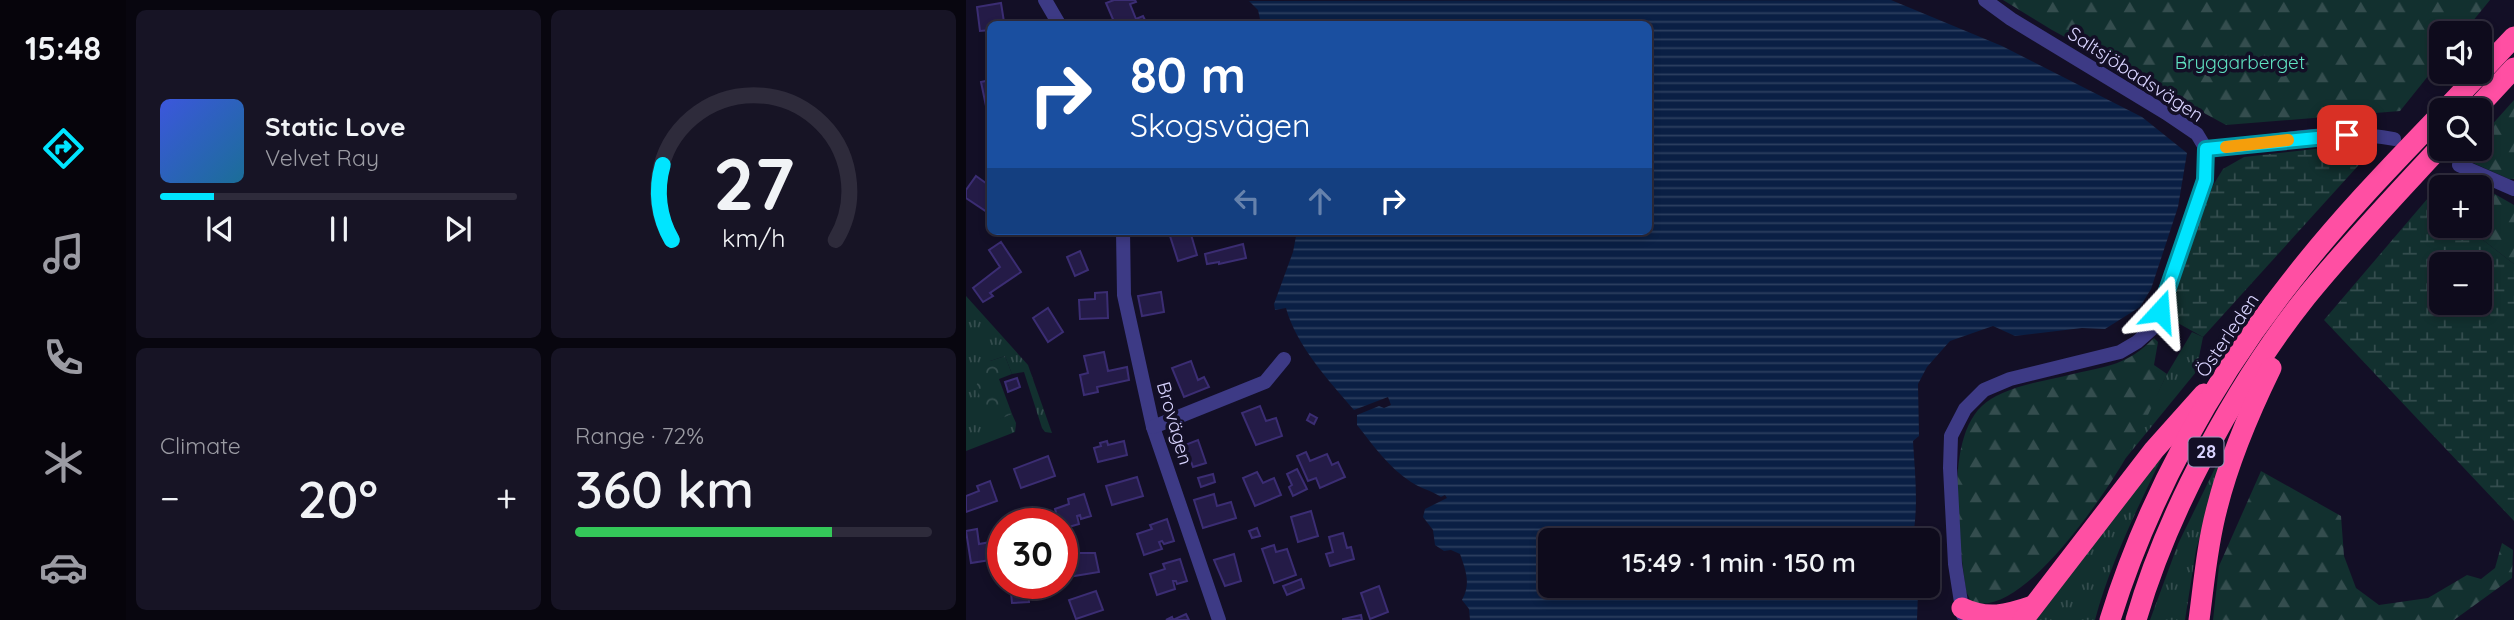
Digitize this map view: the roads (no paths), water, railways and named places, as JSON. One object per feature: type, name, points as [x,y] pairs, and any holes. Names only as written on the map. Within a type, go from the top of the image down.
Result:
[{"type":"highway","name":"Österleden","points":[[2456,98],[2514,37]]},
{"type":"highway","points":[[2486,98],[2514,68]]},
{"type":"highway","name":"Österleden","points":[[2110,620],[2145,525],[2190,435],[2232,364],[2320,245],[2429,127]]},
{"type":"highway","name":"28","points":[[2136,620],[2166,536],[2210,444],[2269,349],[2305,299],[2429,159]]},
{"type":"highway","points":[[2199,620],[2212,529],[2234,453],[2254,403],[2305,299]]},
{"type":"highway","points":[[1963,614],[1998,616],[2028,613],[2154,450],[2232,364]]},
{"type":"street","points":[[1045,0],[1057,21]]},
{"type":"street","name":"Saltsjöbadsvägen","points":[[1963,614],[1955,564],[1950,468],[1951,436],[1965,409],[1984,390],[2010,379],[2120,352],[2154,327],[2205,180],[2206,149],[2197,134],[2011,19],[1985,0]]},
{"type":"street","points":[[2206,149],[2327,135],[2368,134],[2394,139]]},
{"type":"street","points":[[2459,165],[2514,189]]},
{"type":"street","name":"Brovägen","points":[[1123,235],[1124,295],[1153,427],[1219,620]]},
{"type":"street","points":[[1153,427],[1265,382],[1284,359]]},
{"type":"water","points":[[1891,0],[2002,46],[2142,117],[2187,153],[2178,207],[2151,289],[2140,307],[2105,329],[2082,328],[2015,336],[1993,326],[1950,341],[1927,367],[1918,384],[1919,436],[1913,441],[1916,504],[1914,528],[1538,528],[1538,598],[1918,598],[1917,620],[1470,620],[1469,609],[1462,600],[1467,583],[1460,554],[1451,550],[1444,551],[1435,545],[1433,530],[1423,517],[1425,509],[1447,498],[1418,486],[1403,476],[1382,456],[1357,425],[1357,415],[1379,406],[1384,408],[1391,405],[1388,397],[1354,410],[1305,349],[1286,308],[1275,310],[1274,304],[1293,252],[1296,235],[1652,235],[1652,21],[1260,21],[1258,10],[1249,1]]},
{"type":"park label","name":"Bryggarberget","points":[[2240,62]]}]
